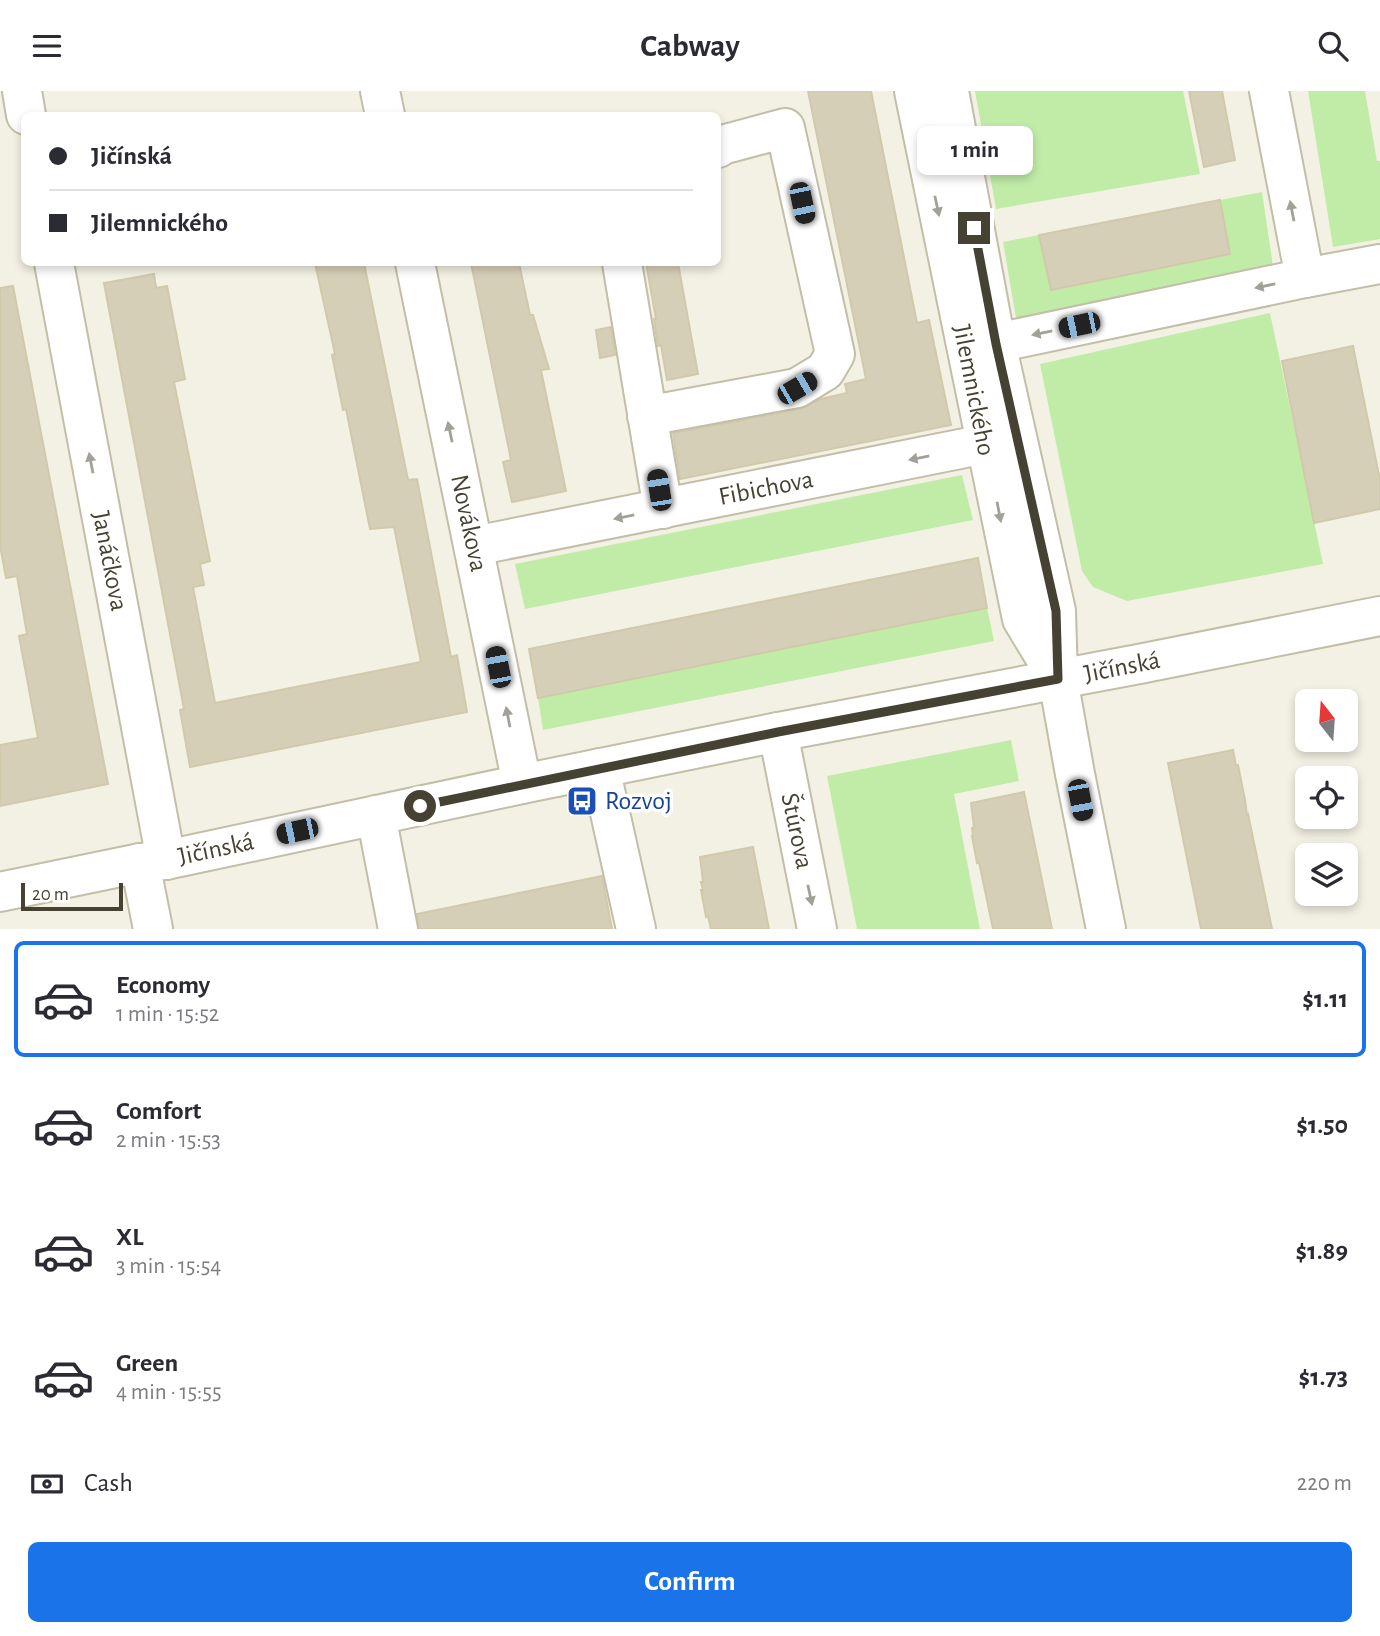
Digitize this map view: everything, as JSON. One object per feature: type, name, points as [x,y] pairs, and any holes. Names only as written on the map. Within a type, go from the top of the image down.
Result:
[{"type":"street","points":[[22,91],[26,112]]},
{"type":"street","points":[[380,91],[384,112]]},
{"type":"street","name":"Jilemnického","points":[[914,91],[1001,442]]},
{"type":"street","name":"Jilemnického","points":[[949,91],[996,344],[1001,442],[1022,619],[1058,679],[1074,774],[1106,929]]},
{"type":"street","points":[[1269,91],[1305,278]]},
{"type":"street","points":[[647,417],[797,388],[825,372],[835,354],[785,128],[721,146]]},
{"type":"street","points":[[996,344],[1380,264]]},
{"type":"street","name":"Janáčkova","points":[[55,266],[135,699],[153,861],[153,929]]},
{"type":"street","name":"Novákova","points":[[416,266],[522,784]]},
{"type":"street","points":[[622,266],[663,509]]},
{"type":"street","name":"Fibichova","points":[[474,547],[1001,442]]},
{"type":"street","name":"Jičínská","points":[[0,892],[778,732],[1380,616]]},
{"type":"street","name":"Štúrova","points":[[778,732],[817,929]]},
{"type":"street","points":[[600,768],[636,929]]},
{"type":"street","points":[[376,815],[398,929]]},
{"type":"green space","points":[[975,91],[1183,91],[1200,174],[996,209]]},
{"type":"green space","points":[[1308,91],[1365,91],[1377,161],[1380,161],[1380,239],[1333,247]]},
{"type":"green space","points":[[1262,192],[1273,266],[1016,318],[1003,242],[1039,235],[1051,290],[1229,254],[1220,200]]},
{"type":"green space","points":[[1270,313],[1323,564],[1127,601],[1093,587],[1082,571],[1040,364]]},
{"type":"green space","points":[[962,475],[973,520],[525,609],[515,564]]},
{"type":"green space","points":[[987,608],[994,641],[543,730],[538,698]]},
{"type":"green space","points":[[1011,740],[1019,781],[954,794],[980,929],[857,929],[827,776]]},
{"type":"building","points":[[808,91],[871,91],[917,323],[929,320],[951,425],[680,479],[673,433],[801,409],[821,399],[847,393],[845,384],[866,379]]},
{"type":"building","points":[[1189,91],[1222,91],[1235,160],[1204,167]]},
{"type":"building","points":[[1220,200],[1230,254],[1051,290],[1039,235]]},
{"type":"building","points":[[316,266],[365,266],[408,480],[417,479],[451,657],[457,655],[467,712],[190,767],[180,710],[184,709],[104,283],[154,274],[156,288],[167,286],[185,379],[174,382],[210,561],[200,564],[204,585],[193,587],[215,703],[421,662],[394,527],[370,529],[346,409],[343,410],[332,355],[335,354]]},
{"type":"building","points":[[472,266],[520,266],[530,315],[533,315],[549,369],[541,370],[566,491],[512,502],[503,462],[511,460]]},
{"type":"building","points":[[647,266],[679,266],[698,374],[667,380],[661,345],[658,346]]},
{"type":"building","points":[[13,286],[108,784],[0,806],[0,745],[38,738],[19,636],[27,634],[17,576],[6,578],[0,545],[0,288]]},
{"type":"building","points":[[611,327],[615,355],[600,358],[596,330]]},
{"type":"building","points":[[1353,346],[1380,480],[1380,509],[1314,523],[1282,361]]},
{"type":"building","points":[[978,558],[987,608],[538,698],[529,649]]},
{"type":"building","points":[[1233,750],[1272,929],[1201,929],[1168,763]]},
{"type":"building","points":[[1024,792],[1052,929],[993,929],[972,836],[974,827],[971,803]]},
{"type":"building","points":[[753,847],[769,929],[711,929],[701,890],[703,882],[700,857]]},
{"type":"building","points":[[602,876],[612,929],[419,929],[417,914]]},
{"type":"place","name":"Rozvoj","points":[[582,801]]},
{"type":"route","points":[[420,806],[778,732],[1058,679],[1056,611],[996,344],[974,228]]}]
